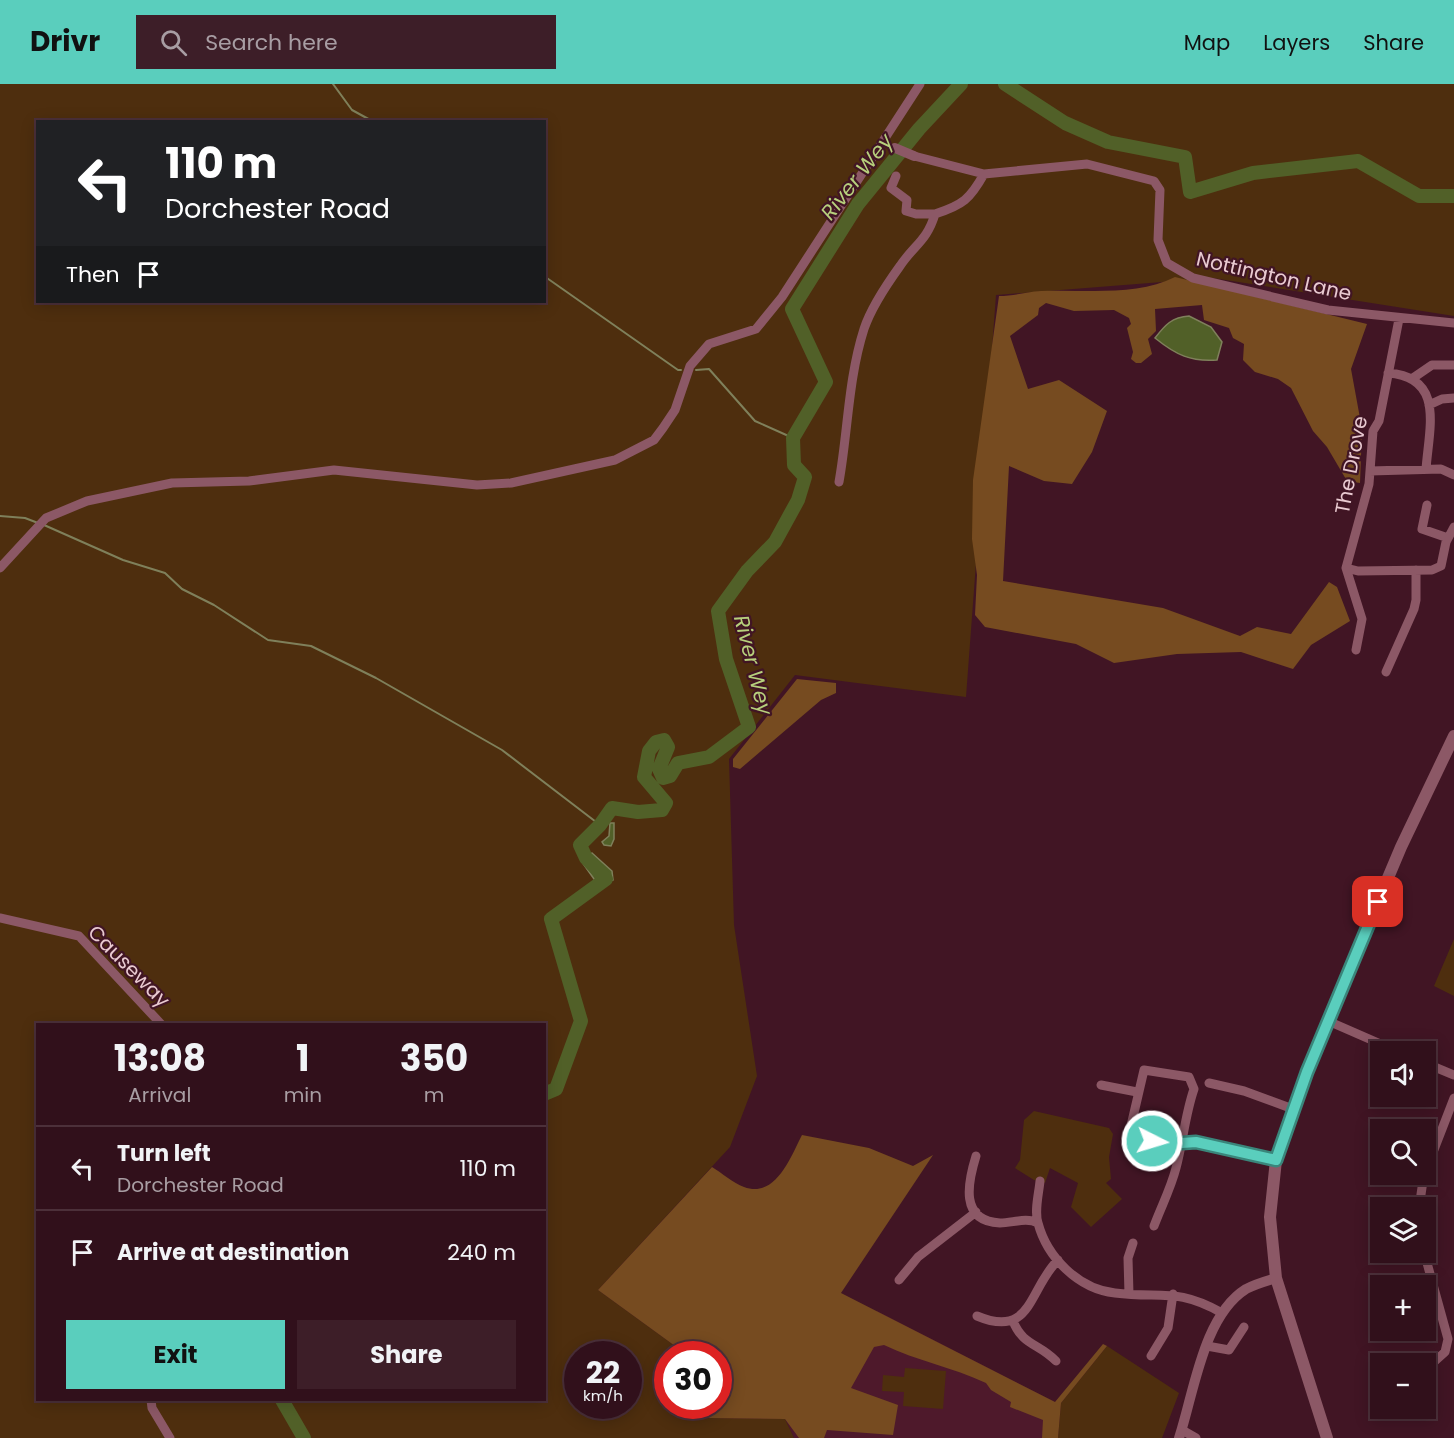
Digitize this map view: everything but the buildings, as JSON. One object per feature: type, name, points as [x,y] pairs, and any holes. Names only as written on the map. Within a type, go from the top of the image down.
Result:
[{"type":"main road","points":[[1327,1438],[1276,1278],[1270,1217],[1276,1160],[1293,1109],[1328,1021],[1401,847],[1454,736]]},
{"type":"street","points":[[0,568],[40,524],[87,501],[172,483],[249,481],[334,470],[477,485],[511,483],[630,454],[654,440],[669,420],[695,358],[709,344],[719,339],[730,339],[756,329],[782,297],[920,84]]},
{"type":"street","points":[[886,138],[895,148],[914,156]]},
{"type":"street","name":"Nottington Lane","points":[[914,156],[984,174],[1087,164],[1154,181],[1160,190],[1158,240],[1167,263],[1193,278],[1328,310],[1454,323]]},
{"type":"street","points":[[896,176],[891,188],[907,200],[906,211],[916,214],[935,214],[955,208],[971,196],[984,174]]},
{"type":"street","points":[[839,482],[847,435],[846,418],[864,329],[901,264],[918,248],[932,225],[935,214]]},
{"type":"street","name":"The Drove","points":[[1346,568],[1369,484],[1372,431],[1379,421],[1399,319]]},
{"type":"street","points":[[1413,378],[1432,365],[1454,365]]},
{"type":"street","points":[[1388,374],[1413,378],[1424,391],[1429,405],[1426,469]]},
{"type":"street","points":[[1429,405],[1442,399],[1454,398]]},
{"type":"street","points":[[1370,471],[1441,469],[1454,475]]},
{"type":"street","points":[[1427,505],[1422,529],[1448,538]]},
{"type":"street","points":[[1346,568],[1358,571],[1432,570],[1441,566],[1448,538],[1454,527]]},
{"type":"street","points":[[1346,568],[1362,619],[1356,650]]},
{"type":"street","points":[[1386,672],[1416,600],[1416,570]]},
{"type":"street","name":"Causeway","points":[[0,918],[79,936],[160,1023]]},
{"type":"street","points":[[1328,1021],[1374,1041]]},
{"type":"street","points":[[1154,1226],[1175,1172],[1181,1143],[1194,1089],[1192,1079],[1148,1068],[1142,1072],[1131,1135],[1168,1144],[1181,1143],[1196,1142],[1276,1160]]},
{"type":"street","points":[[1436,1068],[1454,1075]]},
{"type":"street","points":[[1209,1083],[1244,1091],[1293,1109]]},
{"type":"street","points":[[1101,1085],[1137,1092]]},
{"type":"street","points":[[1436,1145],[1454,1098]]},
{"type":"street","points":[[976,1156],[967,1194],[976,1212],[994,1222],[1032,1220],[1038,1223]]},
{"type":"street","points":[[1040,1181],[1038,1223],[1044,1240],[1069,1272],[1091,1286],[1104,1291],[1129,1294],[1173,1294],[1188,1297],[1222,1313]]},
{"type":"street","points":[[899,1280],[918,1257],[976,1212]]},
{"type":"street","points":[[1129,1294],[1128,1258],[1133,1242]]},
{"type":"street","points":[[977,1316],[1004,1324],[1013,1321],[1029,1305],[1058,1260]]},
{"type":"street","points":[[1427,1263],[1448,1339],[1445,1352],[1436,1360]]},
{"type":"street","points":[[1196,1438],[1180,1434],[1207,1346],[1222,1313],[1247,1288],[1276,1278]]},
{"type":"street","points":[[1151,1356],[1168,1328],[1173,1294]]},
{"type":"street","points":[[1013,1321],[1024,1340],[1045,1351],[1056,1361]]},
{"type":"street","points":[[1207,1346],[1229,1350],[1244,1328]]},
{"type":"street","points":[[151,1401],[152,1408],[170,1438]]},
{"type":"shaded area","points":[[0,84],[1454,84],[1454,316],[1213,278],[996,295],[966,697],[795,675],[729,759],[734,925],[757,1076],[730,1147],[598,1290],[668,1341],[654,1341],[654,1419],[785,1419],[794,1438],[0,1438]]},
{"type":"shaded area","points":[[1175,277],[1367,324],[1351,369],[1362,429],[1360,483],[1347,481],[1327,447],[1313,431],[1291,388],[1278,379],[1255,372],[1243,360],[1244,344],[1233,338],[1229,328],[1204,320],[1202,305],[1155,309],[1156,331],[1148,339],[1152,354],[1141,363],[1136,363],[1131,359],[1133,352],[1127,328],[1131,324],[1129,318],[1114,310],[1074,311],[1046,303],[1039,308],[1038,315],[1010,336],[1028,389],[1059,380],[1107,411],[1092,452],[1072,484],[1044,481],[1009,466],[1003,581],[1163,608],[1240,636],[1257,627],[1291,634],[1329,582],[1337,587],[1350,621],[1311,645],[1293,669],[1241,652],[1177,654],[1114,663],[1076,644],[985,627],[975,615],[977,575],[972,539],[973,480],[999,296],[1041,291],[1127,290],[1160,283]]},
{"type":"shaded area","points":[[1189,316],[1211,327],[1222,342],[1217,360],[1199,360],[1184,356],[1155,338],[1169,323]]},
{"type":"shaded area","points":[[797,679],[836,683],[836,693],[821,700],[740,769],[733,767],[733,759]]},
{"type":"shaded area","points":[[610,823],[614,823],[614,839],[611,846],[604,845],[602,842],[609,836]]},
{"type":"shaded area","points":[[592,853],[612,871],[613,880],[599,886],[582,862]]},
{"type":"shaded area","points":[[1454,939],[1454,996],[1434,986]]},
{"type":"shaded area","points":[[1034,1111],[1109,1128],[1113,1134],[1109,1157],[1111,1179],[1106,1183],[1122,1199],[1091,1227],[1071,1207],[1078,1183],[1050,1168],[1045,1183],[1034,1180],[1015,1168],[1020,1160],[1024,1120]]},
{"type":"shaded area","points":[[802,1135],[869,1148],[913,1166],[933,1155],[841,1293],[1055,1402],[1103,1344],[1107,1346],[1061,1403],[1058,1438],[1042,1438],[1043,1420],[1010,1407],[1011,1402],[991,1390],[986,1383],[884,1345],[874,1347],[851,1388],[898,1405],[893,1435],[827,1430],[824,1438],[799,1438],[785,1419],[732,1418],[732,1341],[668,1341],[598,1290],[712,1167],[744,1187],[755,1189],[765,1187],[774,1181],[787,1164]]},
{"type":"shaded area","points":[[877,1311],[1055,1402],[1051,1438],[794,1438],[785,1419]]},
{"type":"shaded area","points":[[1107,1346],[1179,1393],[1162,1438],[1058,1438],[1061,1403]]},
{"type":"shaded area","points":[[905,1368],[946,1371],[943,1409],[903,1406],[904,1392],[882,1391],[883,1375],[904,1377]]},
{"type":"waterway","points":[[333,84],[352,110],[370,120]]},
{"type":"waterway","name":"River Wey","points":[[546,1093],[556,1089],[581,1021],[551,919],[606,879],[586,858],[580,845],[600,825],[612,808],[638,812],[662,810],[666,803],[644,777],[649,751],[656,742],[664,740],[668,747],[659,769],[663,778],[670,776],[678,763],[709,757],[749,727],[726,659],[718,611],[747,571],[775,542],[798,500],[805,477],[794,465],[793,438],[826,382],[792,309],[858,204],[919,129],[961,84]]},
{"type":"waterway","name":"River Wey","points":[[1005,84],[1065,123],[1108,142],[1185,157],[1190,192],[1253,173],[1358,161],[1419,196],[1454,196]]},
{"type":"waterway","points":[[546,277],[681,370]]},
{"type":"waterway","points":[[696,370],[709,369],[755,421],[793,438]]},
{"type":"waterway","points":[[0,516],[25,518],[38,523]]},
{"type":"waterway","points":[[44,525],[123,560],[165,573],[182,589],[214,605],[268,640],[311,646],[376,678],[502,750],[600,825]]},
{"type":"waterway","name":"River Wey","points":[[283,1401],[304,1438]]},
{"type":"route","points":[[1152,1141],[1168,1144],[1196,1142],[1276,1160],[1282,1137],[1307,1072],[1378,902]]}]
